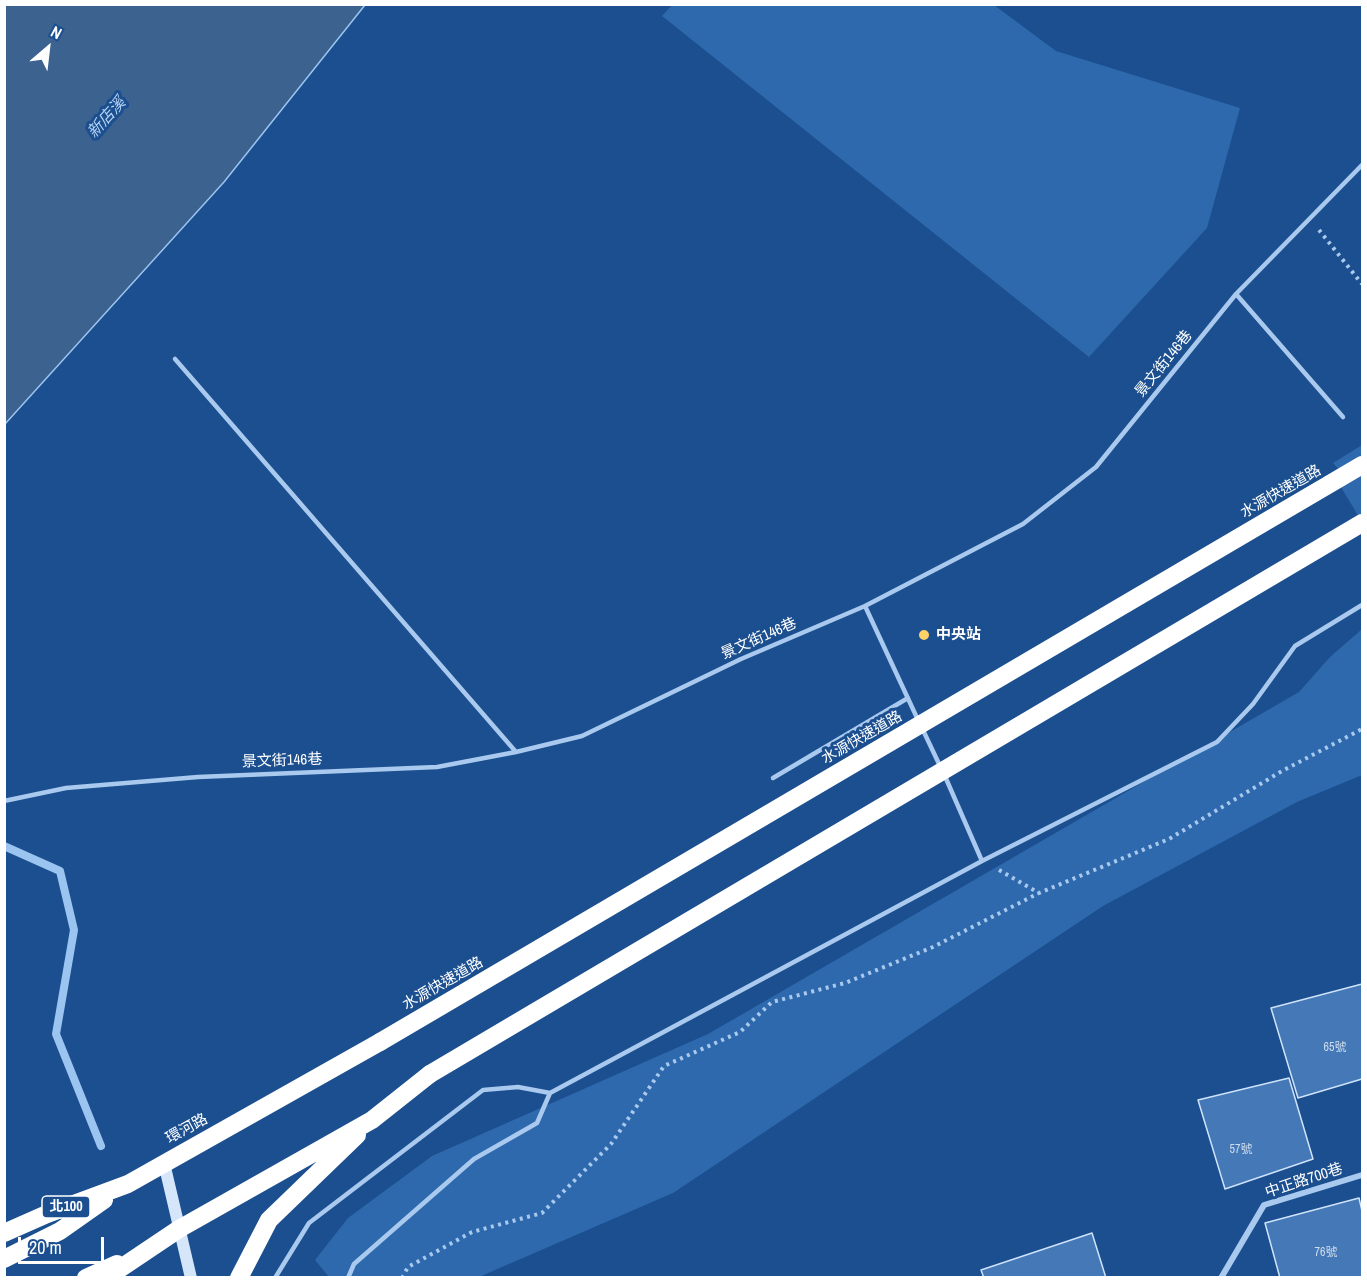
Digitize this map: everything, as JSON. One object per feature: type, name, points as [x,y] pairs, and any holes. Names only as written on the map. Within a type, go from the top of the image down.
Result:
[{"type":"highway","name":"水源快速道路","points":[[380,1042],[1362,465]]},
{"type":"highway","points":[[239,1278],[269,1220],[372,1120],[430,1074],[1362,523]]},
{"type":"highway","name":"環河路","points":[[4,1233],[47,1214],[128,1184],[380,1042]]},
{"type":"highway","points":[[106,1278],[179,1229],[372,1120]]},
{"type":"highway","points":[[4,1259],[60,1231],[128,1184]]},
{"type":"highway","points":[[86,1278],[147,1251]]},
{"type":"street","points":[[164,1163],[191,1278]]},
{"type":"street","name":"中正路700巷","points":[[1221,1278],[1264,1205],[1362,1175]]},
{"type":"lane","name":"景文街146巷","points":[[4,801],[66,788],[198,777],[436,767],[516,752],[582,736],[741,659],[865,606],[1023,524],[1096,467],[1236,294],[1362,165]]},
{"type":"lane","points":[[1236,294],[1343,417]]},
{"type":"lane","points":[[175,359],[516,752]]},
{"type":"lane","points":[[348,1278],[354,1264],[474,1159],[537,1123],[550,1093],[982,861],[1216,742],[1253,704],[1295,646],[1362,605]]},
{"type":"lane","points":[[865,606],[962,812],[982,861]]},
{"type":"lane","points":[[773,778],[908,698]]},
{"type":"lane","points":[[275,1278],[309,1223],[483,1090],[518,1087],[550,1093]]},
{"type":"path","points":[[1309,218],[1362,284]]},
{"type":"path","points":[[402,1278],[408,1267],[472,1232],[542,1213],[611,1144],[664,1066],[740,1032],[772,1002],[845,982],[933,947],[1039,892],[1170,839],[1282,771],[1362,729]]},
{"type":"path","points":[[982,861],[1039,892]]},
{"type":"shaded area","points":[[673,4],[994,5],[1056,51],[1240,108],[1207,228],[1089,357],[662,16]]},
{"type":"shaded area","points":[[1362,445],[1362,522],[1336,479],[1344,475],[1333,463]]},
{"type":"shaded area","points":[[1361,630],[1362,775],[1297,802],[1103,906],[673,1193],[479,1277],[329,1277],[315,1260],[348,1218],[432,1156],[708,1034],[1299,692],[1330,657]]},
{"type":"water","name":"新店溪","points":[[5,4],[365,5],[224,182],[5,424]]},
{"type":"building","points":[[1362,984],[1362,1079],[1298,1098],[1271,1008]]},
{"type":"building","points":[[1289,1078],[1313,1159],[1225,1189],[1198,1100]]},
{"type":"building","points":[[1359,1198],[1362,1211],[1362,1278],[1280,1278],[1265,1223]]},
{"type":"building","points":[[1092,1233],[1106,1278],[984,1278],[981,1270]]},
{"type":"waterway","points":[[4,846],[60,871],[74,930],[56,1034],[101,1146]]},
{"type":"place","name":"中央站","points":[[924,635]]}]
